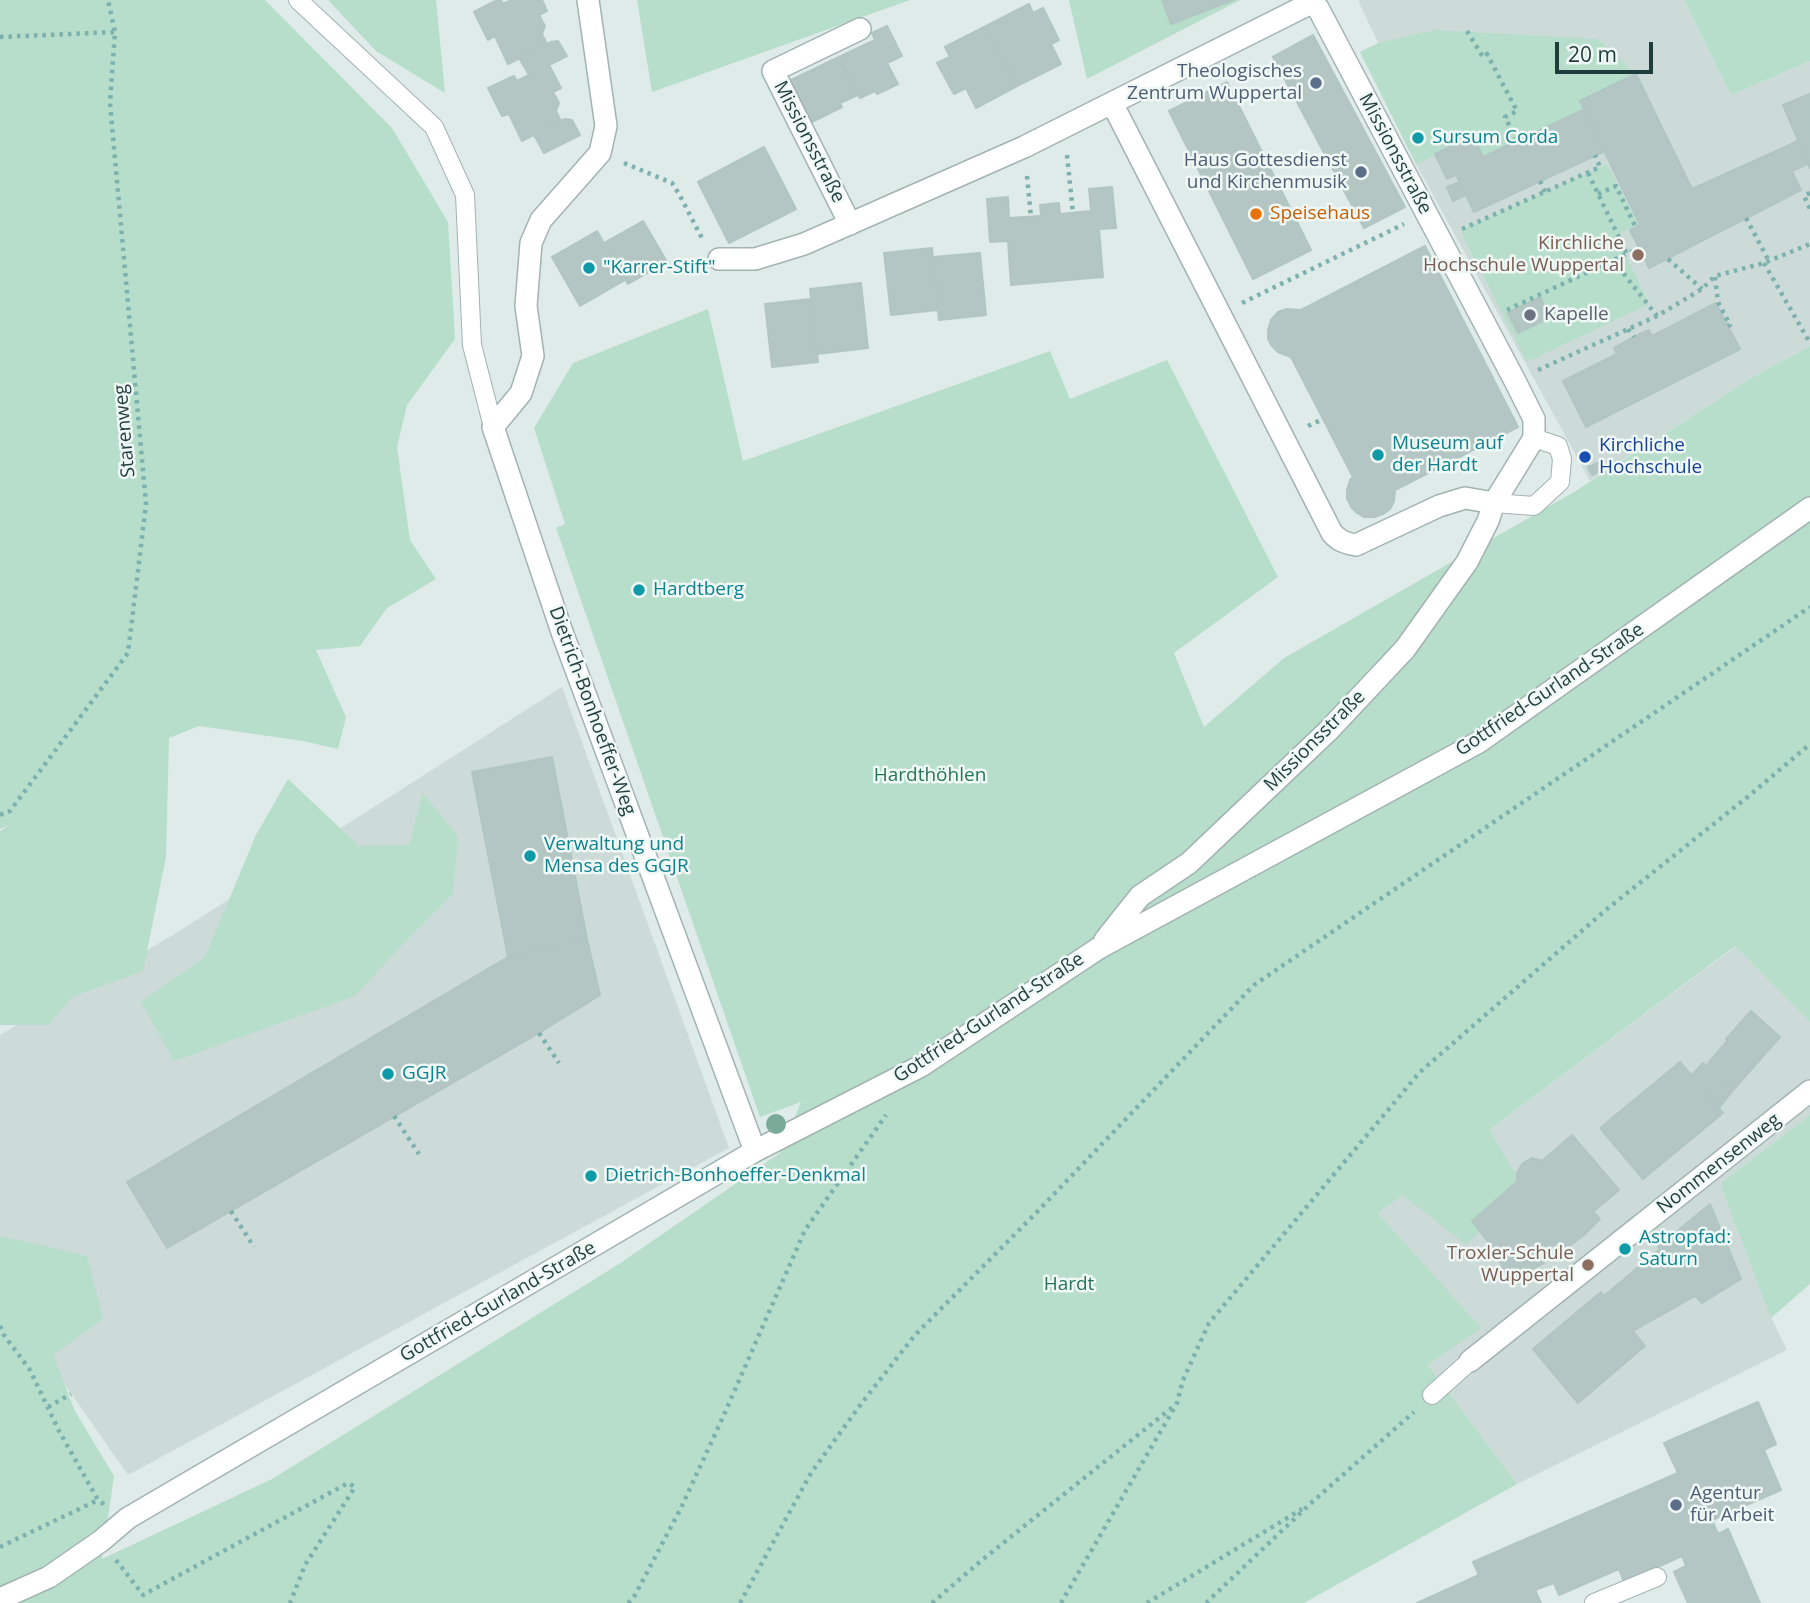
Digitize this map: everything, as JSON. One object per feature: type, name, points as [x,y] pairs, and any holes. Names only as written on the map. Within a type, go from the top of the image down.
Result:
[{"type":"street","points":[[494,426],[521,393],[533,356],[526,306],[531,243],[541,220],[600,153],[606,126],[588,0]]},
{"type":"street","name":"Missionsstraße","points":[[719,259],[755,259],[804,244],[1024,147],[1309,4],[1318,8],[1515,381],[1534,419],[1534,438],[1494,503],[1467,562],[1405,649],[1328,731],[1189,863],[1140,897],[1099,947]]},
{"type":"street","name":"Missionsstraße","points":[[850,224],[774,71],[860,29]]},
{"type":"street","points":[[1112,103],[1337,539],[1356,545],[1438,506],[1465,498],[1494,503]]},
{"type":"street","name":"Dietrich-Bonhoeffer-Weg","points":[[494,426],[562,632],[755,1151]]},
{"type":"street","name":"Gottfried-Gurland-Straße","points":[[0,1600],[49,1577],[101,1541],[128,1518],[755,1151],[921,1066],[1099,947],[1479,742],[1810,508]]},
{"type":"street","name":"Nommensenweg","points":[[1470,1361],[1810,1091]]},
{"type":"lane","name":"Dietrich-Bonhoeffer-Weg","points":[[298,0],[434,127],[465,195],[472,345],[494,426]]},
{"type":"lane","points":[[1494,503],[1534,506],[1560,482],[1563,460],[1558,446],[1534,438]]},
{"type":"lane","name":"Nommensenweg","points":[[1432,1395],[1470,1361]]},
{"type":"lane","points":[[1594,1603],[1657,1577]]},
{"type":"path","name":"Starenweg","points":[[0,815],[10,811],[128,653],[146,504],[110,103],[115,32],[108,0]]},
{"type":"path","points":[[1467,31],[1483,57],[1488,54],[1517,111],[1505,117],[1517,141]]},
{"type":"path","points":[[0,37],[115,32]]},
{"type":"path","points":[[1064,126],[1073,213]]},
{"type":"path","points":[[1024,147],[1031,217]]},
{"type":"path","points":[[600,153],[671,183],[680,194],[698,231]]},
{"type":"path","points":[[1441,239],[1600,167],[1595,155]]},
{"type":"path","points":[[1588,173],[1627,254]]},
{"type":"path","points":[[1541,181],[1545,192]]},
{"type":"path","points":[[1598,194],[1616,186],[1636,228]]},
{"type":"path","points":[[1810,193],[1804,196],[1810,209]]},
{"type":"path","points":[[1244,302],[1426,213]]},
{"type":"path","points":[[1746,219],[1810,343]]},
{"type":"path","points":[[1515,381],[1657,316],[1702,289],[1715,276],[1767,262],[1810,244]]},
{"type":"path","points":[[1483,320],[1512,310],[1639,248]]},
{"type":"path","points":[[1668,259],[1702,289]]},
{"type":"path","points":[[1613,260],[1657,316]]},
{"type":"path","points":[[1715,276],[1718,303],[1730,325],[1728,326]]},
{"type":"path","points":[[1628,329],[1634,337]]},
{"type":"path","points":[[1312,424],[1323,419]]},
{"type":"path","points":[[740,1603],[811,1473],[915,1335],[1254,985],[1810,607]]},
{"type":"path","points":[[1060,1603],[1177,1403],[1183,1380],[1209,1323],[1420,1072],[1607,909],[1810,744]]},
{"type":"path","points":[[539,1033],[559,1063]]},
{"type":"path","points":[[628,1603],[633,1599],[681,1508],[805,1230],[890,1109]]},
{"type":"path","points":[[394,1116],[419,1154]]},
{"type":"path","points":[[231,1211],[254,1247]]},
{"type":"path","points":[[0,1326],[30,1370],[59,1431],[98,1500],[0,1547]]},
{"type":"path","points":[[0,1340],[4,1335]]},
{"type":"path","points":[[48,1407],[71,1394]]},
{"type":"path","points":[[1206,1603],[1311,1503],[1432,1395]]},
{"type":"path","points":[[932,1603],[1177,1403]]},
{"type":"path","points":[[101,1541],[142,1595],[348,1483],[355,1487],[305,1564],[290,1603]]},
{"type":"path","points":[[1147,1603],[1311,1503]]},
{"type":"shaded area","name":"Kirchliche Hochschule Wuppertal","points":[[1358,0],[1684,0],[1731,95],[1810,61],[1810,346],[1753,377],[1590,481],[1416,164],[1360,52],[1378,43]]},
{"type":"shaded area","points":[[562,687],[729,1148],[128,1475],[0,1292],[0,1035],[173,935]]},
{"type":"shaded area","name":"Troxler-Schule Wuppertal","points":[[1736,946],[1810,1022],[1810,1115],[1720,1184],[1771,1317],[1787,1350],[1517,1484],[1428,1365],[1480,1328],[1378,1213]]},
{"type":"green space","points":[[0,0],[265,0],[392,128],[448,222],[455,339],[407,405],[397,447],[410,540],[436,579],[387,608],[360,646],[316,650],[346,717],[338,749],[303,741],[199,726],[169,738],[166,857],[143,971],[72,997],[48,1025],[0,1025],[0,831],[9,825],[0,829]]},
{"type":"green space","points":[[328,0],[436,0],[445,93],[376,51]]},
{"type":"green space","points":[[637,0],[910,0],[652,92]]},
{"type":"green space","points":[[1069,0],[1240,0],[1087,79]]},
{"type":"green space","points":[[1684,0],[1810,0],[1810,61],[1731,95]]},
{"type":"green space","points":[[1434,30],[1598,39],[1636,74],[1581,101],[1585,109],[1483,157],[1472,136],[1416,164],[1360,52],[1379,43]]},
{"type":"green space","points":[[1607,164],[1638,225],[1616,235],[1649,304],[1527,362],[1460,230]]},
{"type":"green space","name":"Hardt","points":[[708,309],[743,461],[1050,351],[1070,399],[1167,360],[1278,577],[1174,653],[1204,727],[1284,658],[1574,492],[1753,377],[1810,346],[1810,1022],[1735,946],[1489,1130],[1525,1189],[1466,1245],[1403,1195],[1378,1213],[1481,1328],[1428,1365],[1517,1484],[1304,1603],[0,1603],[0,1236],[87,1256],[103,1319],[53,1355],[75,1411],[114,1476],[102,1559],[272,1479],[619,1264],[780,1153],[801,1102],[760,1117],[556,528],[565,524],[534,428],[573,363]]},
{"type":"green space","points":[[288,779],[359,846],[409,845],[423,793],[458,837],[453,894],[355,996],[174,1061],[141,1002],[205,957],[256,835]]},
{"type":"green space","points":[[1810,1115],[1810,1284],[1771,1318],[1720,1184]]},
{"type":"building","points":[[501,0],[503,4],[511,0],[542,0],[547,11],[539,15],[545,26],[542,34],[547,44],[508,64],[495,36],[488,40],[474,12]]},
{"type":"building","points":[[1162,0],[1233,0],[1171,24]]},
{"type":"building","points":[[1029,4],[1033,13],[1043,8],[1059,40],[1051,44],[1061,64],[1017,86],[986,26]]},
{"type":"building","points":[[887,26],[902,56],[887,63],[898,84],[877,94],[875,91],[860,98],[839,57],[875,40],[872,33]]},
{"type":"building","points":[[986,26],[1017,86],[976,108],[966,88],[954,94],[937,63],[950,57],[945,47]]},
{"type":"building","points":[[1313,35],[1405,207],[1364,228],[1273,57]]},
{"type":"building","points":[[558,41],[567,56],[529,75],[519,58]]},
{"type":"building","points":[[839,57],[858,95],[840,103],[842,107],[808,124],[787,82]]},
{"type":"building","points":[[549,65],[561,88],[553,92],[559,103],[556,111],[561,121],[522,141],[509,114],[502,116],[488,88],[514,76],[517,81]]},
{"type":"building","points":[[1636,74],[1692,189],[1798,141],[1808,164],[1792,171],[1801,190],[1649,268],[1630,230],[1640,225],[1580,101]]},
{"type":"building","name":"Speisehaus","points":[[1227,82],[1311,250],[1253,279],[1169,111]]},
{"type":"building","points":[[1810,94],[1810,168],[1783,105]]},
{"type":"building","points":[[1585,109],[1605,151],[1474,212],[1456,175],[1447,179],[1435,154],[1473,136],[1483,157]]},
{"type":"building","points":[[565,119],[572,120],[580,135],[544,153],[534,135]]},
{"type":"building","points":[[764,147],[796,209],[729,243],[698,182]]},
{"type":"building","points":[[1460,182],[1466,195],[1453,201],[1447,187]]},
{"type":"building","points":[[1112,187],[1116,228],[1099,229],[1103,277],[1011,285],[1008,241],[990,242],[987,199],[1008,197],[1009,218],[1041,216],[1040,205],[1059,203],[1060,214],[1091,211],[1089,189]]},
{"type":"building","points":[[643,221],[667,262],[628,284],[604,243]]},
{"type":"building","name":"\"Karrer-Stift\"","points":[[597,231],[625,280],[580,306],[552,257]]},
{"type":"building","points":[[1425,246],[1518,427],[1395,490],[1390,509],[1374,517],[1364,517],[1351,507],[1347,498],[1347,490],[1353,477],[1291,357],[1278,352],[1272,346],[1268,339],[1268,330],[1271,320],[1278,312],[1287,309],[1301,310]]},
{"type":"building","points":[[932,248],[938,310],[891,315],[884,253]]},
{"type":"building","points":[[980,253],[986,315],[939,320],[933,257]]},
{"type":"building","points":[[861,283],[868,348],[817,354],[810,289]]},
{"type":"building","name":"Kapelle","points":[[1540,297],[1551,317],[1518,333],[1508,313]]},
{"type":"building","points":[[811,299],[818,362],[772,367],[765,304]]},
{"type":"building","points":[[1716,303],[1740,349],[1586,427],[1563,381],[1617,354],[1614,348],[1634,337],[1649,330],[1652,336]]},
{"type":"building","points":[[1603,461],[1607,468],[1592,475],[1588,467]]},
{"type":"building","name":"Verwaltung und Mensa des GGJR","points":[[552,757],[587,939],[508,957],[472,772]]},
{"type":"building","name":"GGJR","points":[[587,939],[600,995],[167,1248],[127,1182],[508,957]]},
{"type":"building","points":[[1751,1011],[1780,1037],[1756,1064],[1726,1039]]},
{"type":"building","points":[[1728,1040],[1756,1064],[1734,1089],[1706,1066]]},
{"type":"building","points":[[1680,1062],[1723,1113],[1643,1179],[1600,1128]]},
{"type":"building","points":[[1703,1063],[1734,1089],[1719,1108],[1692,1075]]},
{"type":"building","points":[[1572,1135],[1619,1190],[1593,1212],[1600,1219],[1584,1235],[1567,1248],[1560,1240],[1542,1256],[1544,1263],[1509,1280],[1495,1251],[1472,1221],[1517,1182],[1517,1172],[1523,1163],[1532,1158],[1542,1161]]},
{"type":"building","points":[[1710,1204],[1741,1279],[1702,1303],[1695,1296],[1633,1331],[1645,1346],[1578,1403],[1533,1349],[1601,1292],[1604,1296]]},
{"type":"building","name":"Agentur für Arbeit","points":[[1758,1402],[1776,1444],[1764,1450],[1781,1490],[1712,1520],[1718,1534],[1728,1529],[1760,1603],[1688,1603],[1674,1572],[1686,1566],[1682,1556],[1624,1582],[1619,1569],[1559,1595],[1554,1583],[1535,1590],[1541,1603],[1417,1603],[1479,1575],[1473,1562],[1678,1473],[1664,1443]]},
{"type":"place","name":"Theologisches Zentrum Wuppertal","points":[[1316,83]]},
{"type":"place","name":"Sursum Corda","points":[[1418,138]]},
{"type":"place","name":"Haus Gottesdienst und Kirchenmusik","points":[[1361,172]]},
{"type":"place","name":"Speisehaus","points":[[1256,214]]},
{"type":"place","name":"Kirchliche Hochschule Wuppertal","points":[[1638,255]]},
{"type":"place","name":"\"Karrer-Stift\"","points":[[589,268]]},
{"type":"place","name":"Kapelle","points":[[1530,315]]},
{"type":"place","name":"Museum auf der Hardt","points":[[1378,455]]},
{"type":"place","name":"Kirchliche Hochschule","points":[[1585,457]]},
{"type":"place","name":"Hardtberg","points":[[639,590]]},
{"type":"place","name":"Verwaltung und Mensa des GGJR","points":[[530,856]]},
{"type":"place","name":"GGJR","points":[[388,1074]]},
{"type":"place","name":"Dietrich-Bonhoeffer-Denkmal","points":[[591,1176]]},
{"type":"place","name":"Astropfad: Saturn","points":[[1625,1249]]},
{"type":"place","name":"Troxler-Schule Wuppertal","points":[[1588,1265]]},
{"type":"place","name":"Agentur für Arbeit","points":[[1676,1505]]},
{"type":"park label","name":"Hardthöhlen","points":[[930,776]]}]
